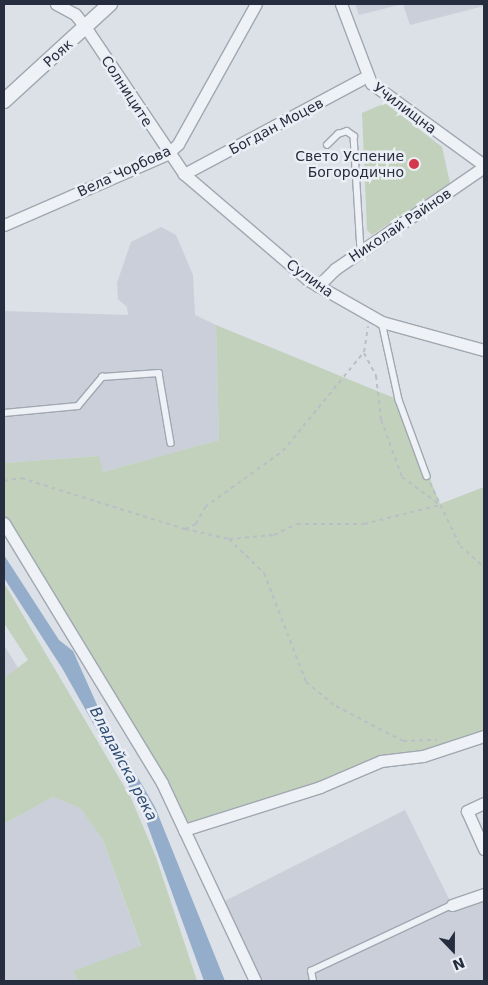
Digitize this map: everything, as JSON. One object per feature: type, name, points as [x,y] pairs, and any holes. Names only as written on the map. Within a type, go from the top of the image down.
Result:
[{"type":"street","name":"Солниците","points":[[56,4],[75,14],[86,28],[167,154]]},
{"type":"street","name":"Рояк","points":[[4,101],[86,28],[110,4]]},
{"type":"street","name":"Вела Чорбова","points":[[4,225],[167,154],[188,133],[256,4]]},
{"type":"street","name":"Училищна","points":[[341,4],[366,77],[484,166]]},
{"type":"street","name":"Богдан Моцев","points":[[184,174],[366,77]]},
{"type":"street","name":"Сулина","points":[[167,154],[184,174],[318,286],[382,322],[484,350]]},
{"type":"street","name":"Николай Райнов","points":[[318,286],[361,251],[484,166]]},
{"type":"street","points":[[4,523],[162,783],[254,981]]},
{"type":"street","points":[[184,830],[320,787],[381,761],[423,756],[484,736]]},
{"type":"street","points":[[484,802],[467,811],[484,849]]},
{"type":"street","points":[[452,905],[484,894]]},
{"type":"lane","points":[[328,145],[338,134],[347,131],[354,136],[361,251]]},
{"type":"lane","points":[[382,322],[399,400],[427,476]]},
{"type":"lane","points":[[4,413],[78,406],[102,378],[159,373],[171,444]]},
{"type":"lane","points":[[313,981],[311,971],[452,905]]},
{"type":"path","points":[[185,529],[196,524],[205,507],[283,451],[364,352],[369,316]]},
{"type":"path","points":[[364,352],[376,376],[381,420],[402,477],[440,504]]},
{"type":"path","points":[[427,476],[460,546],[484,567]]},
{"type":"path","points":[[4,481],[21,478],[185,529],[230,539],[274,535],[297,524],[364,524],[440,504]]},
{"type":"path","points":[[230,539],[264,573],[306,682],[336,706],[403,741],[440,740]]},
{"type":"shaded area","points":[[355,4],[403,4],[359,15]]},
{"type":"shaded area","points":[[403,4],[484,4],[484,6],[410,25]]},
{"type":"shaded area","points":[[161,227],[176,235],[193,275],[195,315],[216,325],[219,440],[103,472],[98,456],[4,463],[4,311],[128,315],[127,307],[118,299],[117,283],[131,242]]},
{"type":"shaded area","points":[[4,645],[18,668],[4,678]]},
{"type":"shaded area","points":[[53,797],[80,808],[103,840],[141,947],[73,971],[78,981],[4,981],[4,824]]},
{"type":"shaded area","points":[[405,810],[452,905],[484,894],[484,981],[255,981],[217,905]]},
{"type":"green space","points":[[385,103],[442,147],[450,183],[372,235],[367,230],[362,113]]},
{"type":"green space","points":[[216,325],[399,400],[440,504],[484,487],[484,736],[401,758],[184,830],[4,523],[4,463],[99,456],[103,472],[219,440]]},
{"type":"green space","points":[[4,583],[131,798],[156,857],[197,981],[78,981],[73,971],[141,946],[103,840],[80,808],[53,797],[4,824],[4,678],[28,660],[4,623]]},
{"type":"water","name":"Владайска река","points":[[4,555],[59,640],[73,651],[102,716],[155,807],[225,981],[204,981],[142,810],[62,668],[4,578]]},
{"type":"place","name":"Свето Успение Богородично","points":[[414,164]]}]
